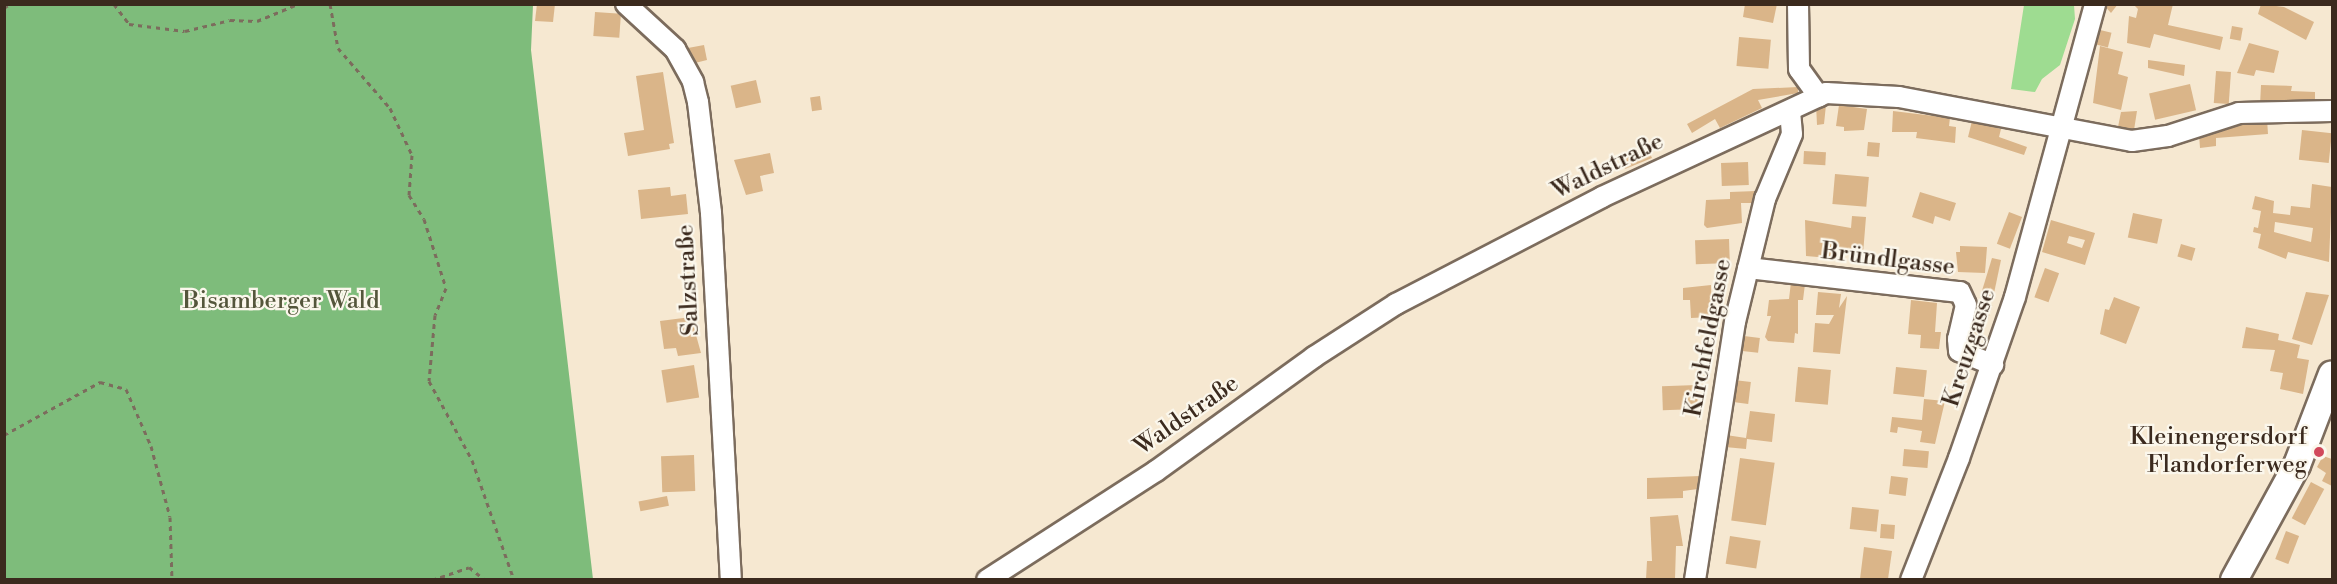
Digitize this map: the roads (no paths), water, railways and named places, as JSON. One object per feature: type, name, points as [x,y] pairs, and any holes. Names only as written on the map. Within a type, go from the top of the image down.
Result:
[{"type":"main road","points":[[2234,579],[2297,465],[2332,381]]},
{"type":"street","name":"Salzstraße","points":[[626,4],[675,49],[693,82],[698,102],[711,213],[731,579]]},
{"type":"street","points":[[1798,4],[1799,69],[1819,97]]},
{"type":"street","name":"Kreuzgasse","points":[[1911,579],[1993,365],[2095,4]]},
{"type":"street","name":"Waldstraße","points":[[987,579],[1156,471],[1388,309],[1619,188],[1790,113],[1819,97],[1837,92],[1899,97],[2112,139],[2144,141],[2239,113],[2332,111]]},
{"type":"street","name":"Kirchfeldgasse","points":[[1695,579],[1724,381],[1765,199],[1792,134],[1790,113]]},
{"type":"street","name":"Bründlgasse","points":[[1748,268],[1960,292],[1966,305],[1958,339],[1959,351],[1993,365]]},
{"type":"place","name":"Kleinengersdorf Flandorferweg","points":[[2319,452]]},
{"type":"park label","name":"Bisamberger Wald","points":[[281,302]]}]
